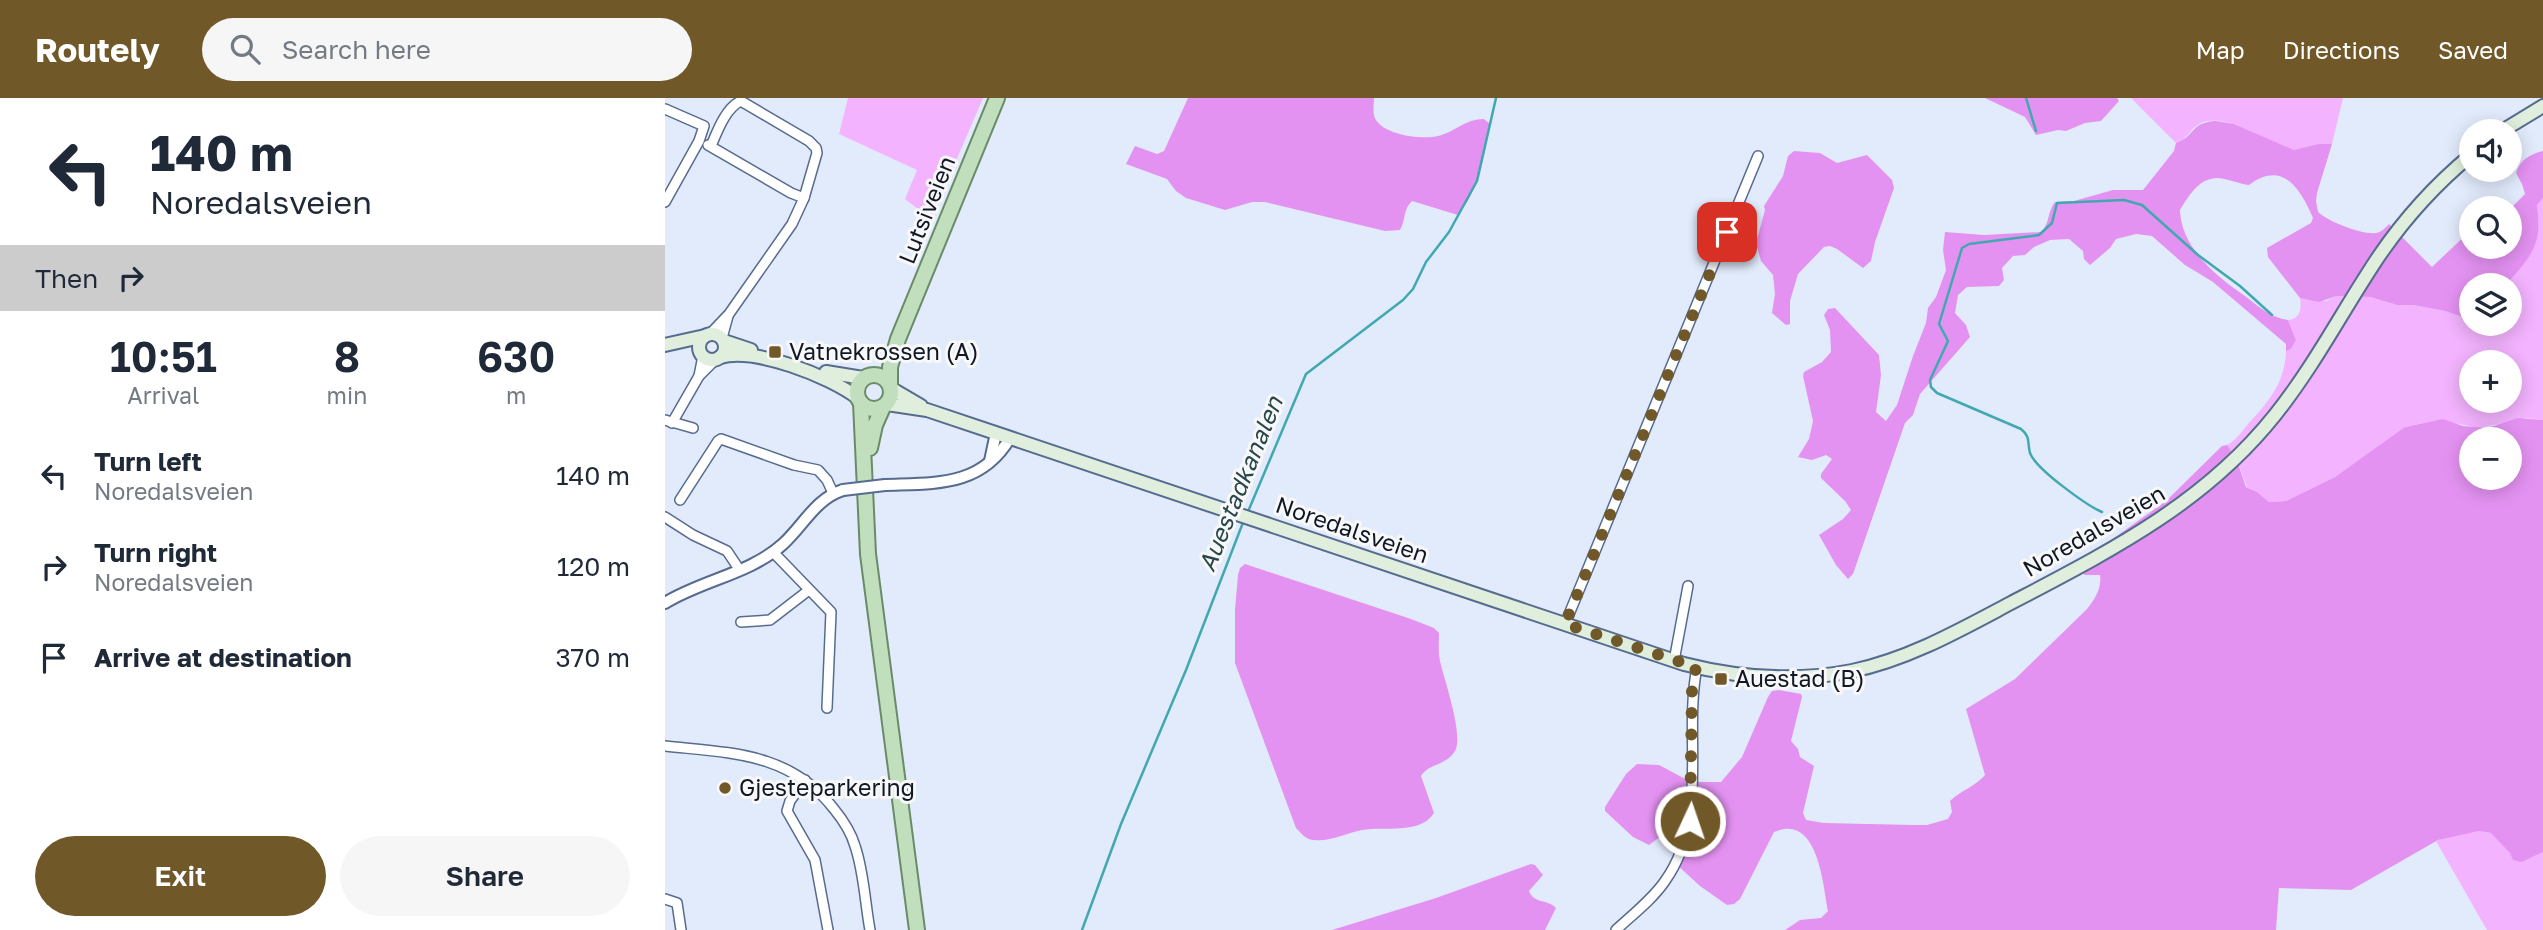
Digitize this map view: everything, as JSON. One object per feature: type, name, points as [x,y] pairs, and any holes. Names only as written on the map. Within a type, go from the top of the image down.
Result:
[{"type":"main road","name":"Lutsiveien","points":[[865,473],[873,433],[888,396],[890,367],[898,339],[997,98]]},
{"type":"main road","points":[[2522,119],[2543,106]]},
{"type":"main road","name":"Noredalsveien","points":[[888,396],[1674,661],[1740,675],[1793,678],[1844,673],[1888,662],[1943,639],[2121,545],[2207,485],[2266,426],[2306,374],[2396,233],[2429,193],[2459,166]]},
{"type":"main road","points":[[710,356],[725,350],[715,337]]},
{"type":"main road","points":[[710,356],[700,344],[715,337]]},
{"type":"main road","points":[[715,337],[824,372],[866,377],[880,375],[888,396],[869,408],[845,388],[821,377],[757,357],[732,354],[710,356],[687,347],[666,344],[715,337]]},
{"type":"main road","name":"Lutsiveien","points":[[866,377],[898,339]]},
{"type":"main road","points":[[866,377],[858,386],[868,554],[917,930]]},
{"type":"street","points":[[711,146],[720,126],[738,100],[816,148],[816,159],[804,198],[792,224],[715,337]]},
{"type":"street","points":[[665,109],[702,124],[704,130],[665,202]]},
{"type":"street","points":[[699,141],[804,198]]},
{"type":"street","points":[[1565,624],[1758,156]]},
{"type":"street","points":[[693,428],[669,421],[710,356]]},
{"type":"street","points":[[990,461],[996,433]]},
{"type":"street","points":[[665,603],[773,552],[792,535],[814,508],[838,491],[964,478],[981,470],[999,456],[1010,438]]},
{"type":"street","points":[[680,500],[721,439],[795,465],[818,470],[838,491]]},
{"type":"street","points":[[665,517],[693,535],[727,551],[739,569]]},
{"type":"street","points":[[773,552],[831,612],[827,708]]},
{"type":"street","points":[[1674,661],[1688,586]]},
{"type":"street","points":[[741,622],[770,620],[809,590]]},
{"type":"street","points":[[1616,930],[1657,892],[1683,850],[1692,801],[1692,700],[1696,667]]},
{"type":"street","points":[[665,746],[750,756],[780,765],[805,780],[827,799],[853,839],[870,930]]},
{"type":"street","points":[[805,780],[790,801],[787,811],[815,860],[828,930]]},
{"type":"street","points":[[665,899],[677,903],[681,930]]},
{"type":"shaded area","points":[[848,98],[983,98],[931,219],[905,199],[917,170],[839,134]]},
{"type":"shaded area","points":[[1188,98],[1374,98],[1374,115],[1381,125],[1395,133],[1414,137],[1438,136],[1477,120],[1484,119],[1490,124],[1476,182],[1458,215],[1412,201],[1400,230],[1385,231],[1265,202],[1252,202],[1225,210],[1186,198],[1176,191],[1167,179],[1126,164],[1135,146],[1157,154],[1164,151]]},
{"type":"shaded area","points":[[1985,98],[2117,98],[2119,101],[2101,121],[2085,123],[2066,131],[2036,135],[2025,117]]},
{"type":"shaded area","points":[[2131,98],[2343,98],[2332,144],[2295,150],[2236,125],[2212,121],[2201,123],[2176,143]]},
{"type":"shaded area","points":[[2201,124],[2234,124],[2294,150],[2332,144],[2317,193],[2318,212],[2337,223],[2362,232],[2378,232],[2389,224],[2432,267],[2459,241],[2459,259],[2522,259],[2522,197],[2525,194],[2521,182],[2522,162],[2543,151],[2543,198],[2537,205],[2538,230],[2533,249],[2516,273],[2459,273],[2459,316],[2413,305],[2397,305],[2370,297],[2337,296],[2319,302],[2300,298],[2268,257],[2267,248],[2311,223],[2313,218],[2303,197],[2289,181],[2272,175],[2249,185],[2220,178],[2210,179],[2194,190],[2180,210],[2187,237],[2202,260],[2223,280],[2265,311],[2288,320],[2296,340],[2291,349],[2286,351],[2286,344],[2213,282],[2185,265],[2152,236],[2136,234],[2116,239],[2110,248],[2090,265],[2084,259],[2083,251],[2069,239],[2050,240],[2034,247],[2025,255],[2013,256],[2002,268],[2004,280],[1999,286],[1967,287],[1958,295],[1955,313],[1966,325],[1970,337],[1920,394],[1913,415],[1905,423],[1853,574],[1848,579],[1836,565],[1819,535],[1843,519],[1851,510],[1821,478],[1832,459],[1826,455],[1812,460],[1798,457],[1809,439],[1813,421],[1804,372],[1822,362],[1831,352],[1830,330],[1824,315],[1828,309],[1835,308],[1879,355],[1881,375],[1876,412],[1886,421],[1897,405],[1926,323],[1928,308],[1936,297],[1946,270],[1943,250],[1945,232],[1984,235],[2041,232],[2055,202],[2074,201],[2113,190],[2143,190],[2174,151],[2176,143]]},
{"type":"shaded area","points":[[1794,151],[1820,153],[1837,163],[1867,155],[1892,180],[1894,188],[1871,261],[1863,268],[1837,249],[1824,247],[1798,274],[1790,301],[1790,324],[1786,325],[1772,313],[1775,294],[1773,275],[1761,261],[1756,243],[1764,206],[1783,176],[1788,156]]},
{"type":"shaded area","points":[[2543,198],[2543,420],[2526,418],[2474,427],[2440,420],[2408,426],[2335,477],[2286,501],[2269,502],[2247,487],[2236,458],[2227,445],[2262,409],[2279,383],[2286,351],[2291,349],[2296,340],[2288,320],[2299,313],[2300,298],[2326,301],[2337,296],[2370,297],[2397,305],[2413,305],[2459,316],[2459,336],[2522,336],[2522,273],[2515,273],[2536,240],[2537,205]]},
{"type":"shaded area","points":[[2518,418],[2543,420],[2543,852],[2522,862],[2513,860],[2491,833],[2479,831],[2438,840],[2351,890],[2279,888],[2276,930],[1785,930],[1800,920],[1821,918],[1828,911],[1816,854],[1800,833],[1789,829],[1774,832],[1740,899],[1727,905],[1700,886],[1675,863],[1677,849],[1664,837],[1649,845],[1633,837],[1605,811],[1626,774],[1637,764],[1659,765],[1691,782],[1721,782],[1742,757],[1768,697],[1772,691],[1779,690],[1801,694],[1802,697],[1791,741],[1798,749],[1800,757],[1814,766],[1803,813],[1806,820],[1824,823],[1927,825],[1948,819],[1952,812],[1950,801],[1985,775],[1966,709],[2015,679],[2087,609],[2097,593],[2100,575],[2085,575],[2073,563],[2166,501],[2222,446],[2227,445],[2236,458],[2246,487],[2269,502],[2286,501],[2335,477],[2405,427],[2443,419],[2475,427],[2459,427],[2459,490],[2522,490],[2522,427],[2490,427]]},
{"type":"shaded area","points":[[1245,564],[1411,619],[1434,628],[1439,633],[1439,658],[1455,720],[1457,743],[1451,756],[1421,776],[1434,813],[1428,820],[1411,827],[1362,830],[1320,840],[1309,839],[1296,828],[1235,663],[1238,575]]},
{"type":"shaded area","points":[[2479,831],[2491,833],[2522,862],[2543,852],[2543,930],[2487,930],[2436,841]]},
{"type":"shaded area","points":[[1531,864],[1543,875],[1529,891],[1531,895],[1556,908],[1545,930],[1332,930],[1436,898]]},
{"type":"waterway","name":"Auestadkanalen","points":[[1247,514],[1306,374],[1403,300],[1413,289],[1426,262],[1449,232],[1477,181],[1496,98]]},
{"type":"waterway","points":[[2026,98],[2036,131]]},
{"type":"waterway","points":[[2102,512],[2051,477],[2034,460],[2027,437],[2021,429],[1937,393],[1931,387],[1930,380],[1948,341],[1939,324],[1962,248],[1969,244],[2039,235],[2052,223],[2057,203],[2124,200],[2142,205],[2272,315]]},
{"type":"waterway","name":"Auestadkanalen","points":[[1082,930],[1121,824],[1186,670],[1244,520]]},
{"type":"place","name":"Vatnekrossen (A)","points":[[775,352]]},
{"type":"place","name":"Auestad (B)","points":[[1721,679]]},
{"type":"place","name":"Gjesteparkering","points":[[725,788]]},
{"type":"route","points":[[1690,821],[1692,690],[1696,667],[1565,624],[1727,232]]}]
